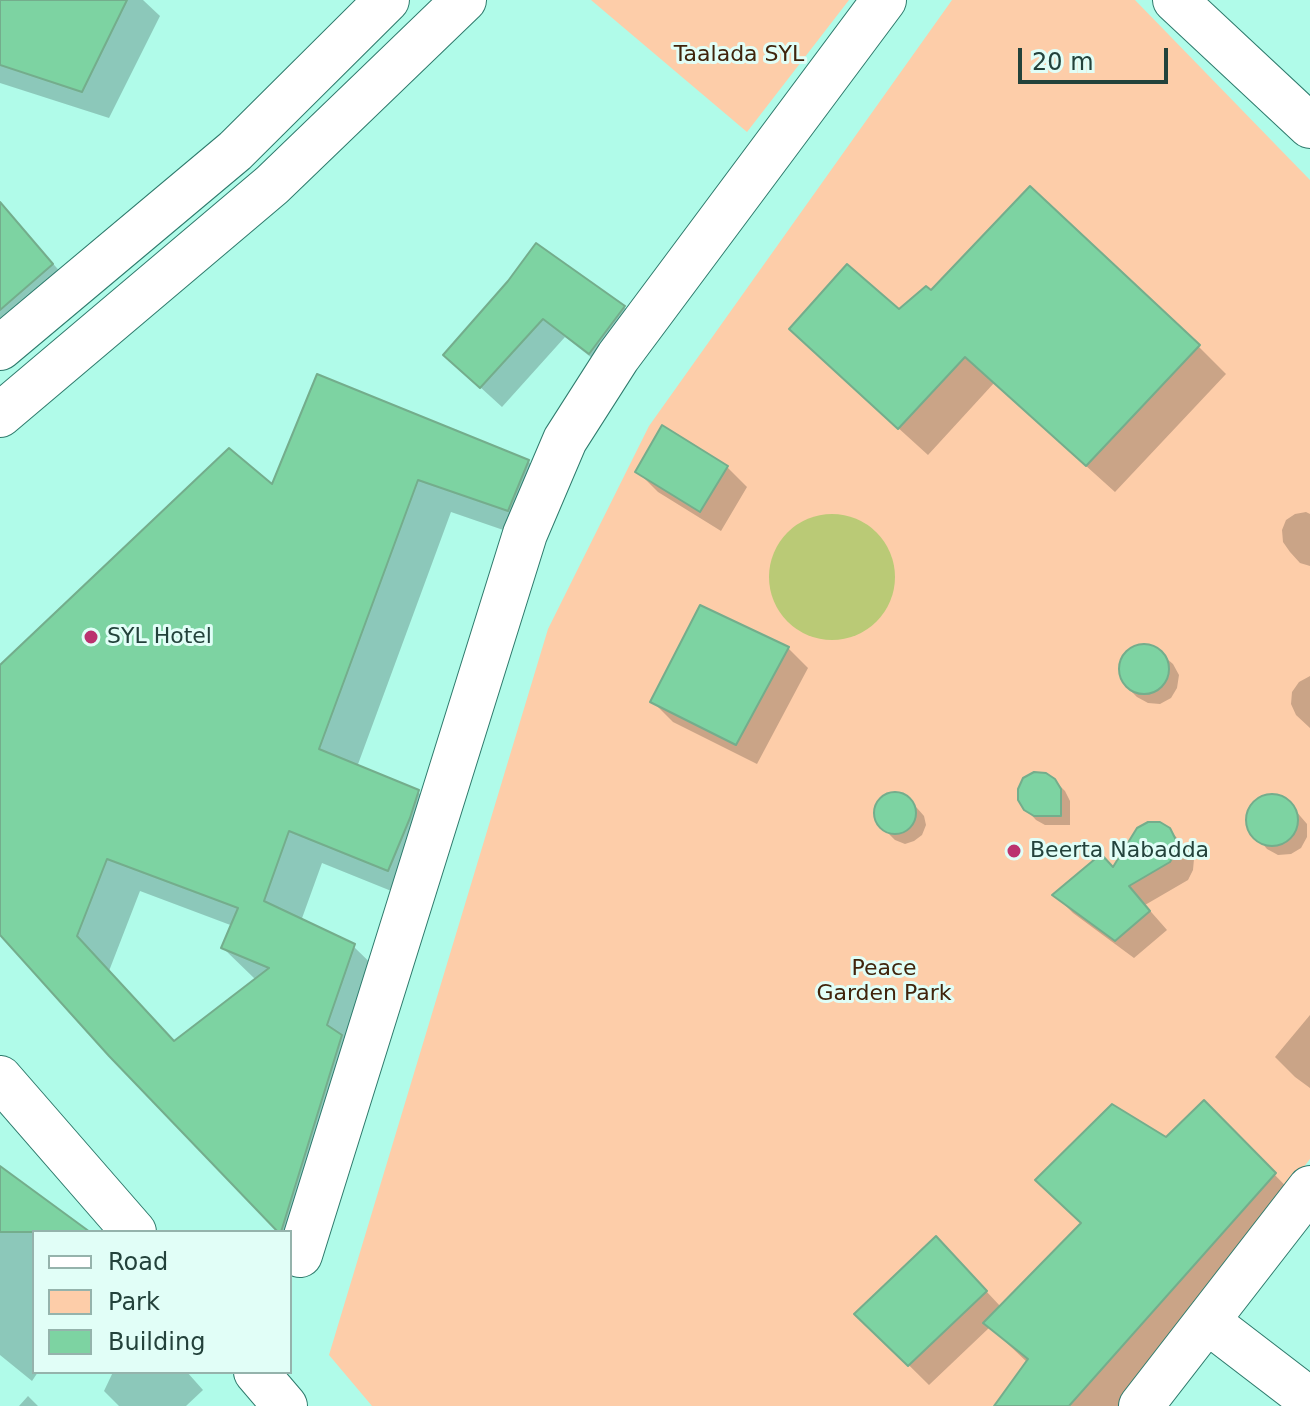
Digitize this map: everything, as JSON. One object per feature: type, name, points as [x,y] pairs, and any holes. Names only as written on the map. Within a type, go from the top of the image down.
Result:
[{"type":"main road","points":[[0,348],[235,151],[387,0]]},
{"type":"main road","points":[[0,415],[272,185],[464,0]]},
{"type":"main road","points":[[300,1255],[525,534],[565,440],[618,357],[884,0]]},
{"type":"main road","points":[[1175,0],[1310,126]]},
{"type":"main road","points":[[235,151],[272,185]]},
{"type":"main road","points":[[0,1078],[132,1230]]},
{"type":"main road","points":[[1141,1406],[1310,1188]]},
{"type":"main road","points":[[1207,1321],[1310,1400]]},
{"type":"main road","points":[[258,1374],[285,1406]]},
{"type":"green space","name":"Taalada SYL","points":[[591,0],[849,0],[747,132]]},
{"type":"green space","name":"Peace Garden Park","points":[[952,0],[1135,0],[1310,180],[1310,1159],[1118,1406],[372,1406],[329,1355],[548,629],[649,426]]},
{"type":"shaded area","points":[[832,514],[856,519],[876,533],[890,553],[895,577],[890,601],[876,621],[856,635],[832,640],[808,635],[788,621],[774,601],[769,577],[774,553],[788,533],[808,519]]},
{"type":"building","points":[[0,0],[127,0],[82,92],[0,65]]},
{"type":"building","points":[[1030,186],[1200,345],[1086,466],[965,357],[898,429],[789,329],[847,264],[899,309],[926,286],[931,290]]},
{"type":"building","points":[[0,202],[53,264],[0,310]]},
{"type":"building","points":[[536,243],[625,306],[589,354],[543,319],[480,388],[443,355],[508,281]]},
{"type":"building","points":[[317,374],[529,460],[508,511],[418,480],[319,749],[419,790],[388,871],[289,831],[264,901],[355,944],[327,1025],[342,1035],[282,1230],[276,1230],[109,1056],[0,935],[0,665],[229,448],[272,484]],"holes":[[[107,859],[238,908],[221,948],[269,968],[174,1041],[77,936]]]},
{"type":"building","points":[[662,425],[728,466],[700,512],[635,472]]},
{"type":"building","points":[[700,605],[789,647],[736,745],[650,702]]},
{"type":"building","points":[[1144,644],[1162,651],[1169,669],[1162,687],[1144,694],[1126,687],[1119,669],[1126,651]]},
{"type":"building","points":[[1034,772],[1046,773],[1055,779],[1061,789],[1061,816],[1034,816],[1024,810],[1018,800],[1018,789],[1023,778]]},
{"type":"building","points":[[895,792],[910,798],[916,813],[910,828],[895,834],[880,828],[874,813],[880,798]]},
{"type":"building","points":[[1272,794],[1290,802],[1298,820],[1290,838],[1272,846],[1254,838],[1246,820],[1254,802]]},
{"type":"building","points":[[1148,822],[1160,822],[1170,828],[1176,840],[1176,851],[1170,862],[1129,886],[1150,911],[1115,941],[1052,895],[1101,854],[1113,867],[1137,828]]},
{"type":"building","points":[[1204,1100],[1276,1173],[1069,1406],[994,1406],[1028,1359],[983,1323],[1081,1223],[1035,1180],[1112,1104],[1166,1137]]},
{"type":"building","points":[[0,1166],[87,1230],[32,1230],[0,1232]]},
{"type":"building","points":[[936,1236],[987,1291],[908,1366],[854,1314]]},
{"type":"place","name":"SYL Hotel","points":[[91,637]]},
{"type":"place","name":"Beerta Nabadda","points":[[1014,851]]}]
